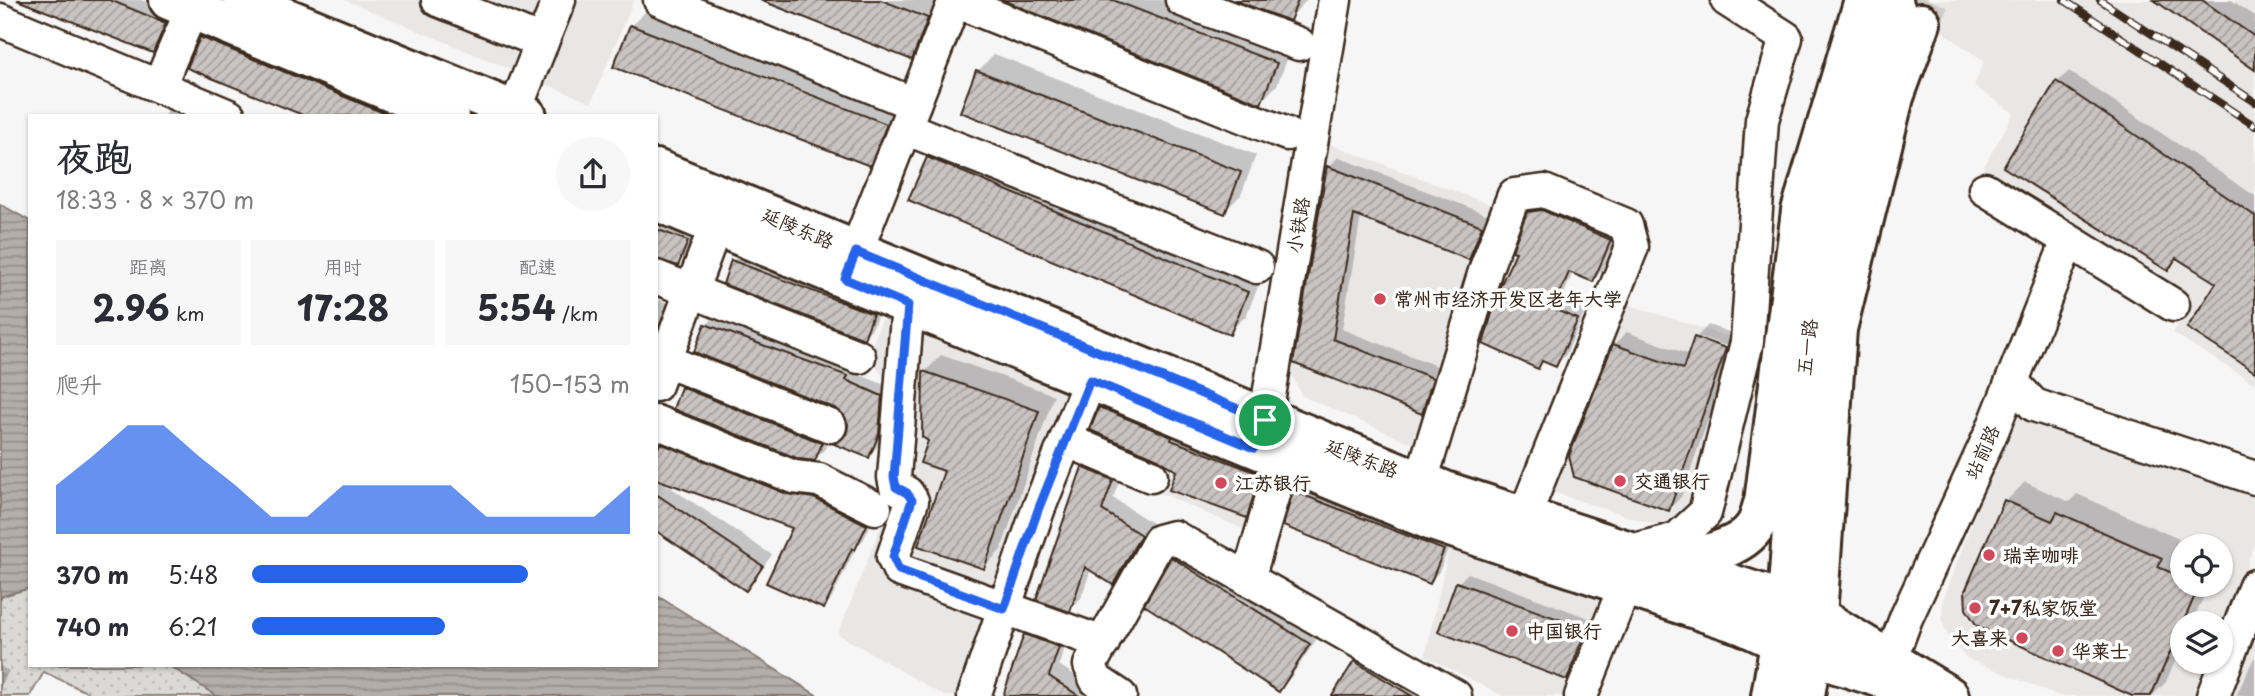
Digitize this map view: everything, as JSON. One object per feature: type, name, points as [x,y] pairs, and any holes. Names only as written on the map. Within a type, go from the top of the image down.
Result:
[{"type":"main road","points":[[212,6],[521,113]]},
{"type":"main road","points":[[212,6],[445,114]]},
{"type":"main road","points":[[1687,560],[1726,548],[1756,526],[1764,502],[1801,211],[1893,10]]},
{"type":"main road","name":"五一路","points":[[1802,609],[1792,526],[1807,332],[1871,81],[1893,10]]},
{"type":"main road","name":"五一路","points":[[1771,696],[1795,650],[1836,329],[1894,97],[1893,10]]},
{"type":"main road","name":"延陵东路","points":[[658,170],[850,266],[1268,443],[1432,522],[1634,564],[1802,609],[1948,696]]},
{"type":"main road","name":"延陵东路","points":[[658,202],[716,225],[850,266],[908,305],[1090,380],[1268,443],[1421,481],[1524,517],[1634,564],[1742,625],[1795,650],[1878,680],[1948,696]]},
{"type":"main road","points":[[1634,564],[1759,556],[1779,543],[1792,526]]},
{"type":"main road","name":"五一路","points":[[1795,650],[1805,696]]},
{"type":"street","points":[[438,0],[542,42]]},
{"type":"street","points":[[521,113],[542,42],[559,0]]},
{"type":"street","points":[[660,0],[910,116],[1257,267]]},
{"type":"street","points":[[850,266],[955,0],[1287,134]]},
{"type":"street","points":[[1182,0],[1299,44]]},
{"type":"street","name":"小铁路","points":[[1248,579],[1335,0]]},
{"type":"street","points":[[1581,696],[1634,564],[1677,539],[1705,513],[1747,342],[1762,120],[1786,38],[1727,0]]},
{"type":"street","points":[[159,86],[212,6]]},
{"type":"street","points":[[0,20],[224,114]]},
{"type":"street","points":[[1985,189],[2173,305]]},
{"type":"street","points":[[1421,481],[1486,268],[1514,195],[1544,191],[1626,225],[1632,247],[1524,517]]},
{"type":"street","points":[[716,225],[659,367],[830,426]]},
{"type":"street","name":"站前路","points":[[1890,661],[1906,618],[2012,382],[2068,241]]},
{"type":"street","points":[[658,278],[859,358]]},
{"type":"street","points":[[908,305],[894,477],[896,487],[907,493],[912,500],[893,557],[899,570],[1103,643]]},
{"type":"street","points":[[974,696],[1090,380]]},
{"type":"street","points":[[2012,382],[2034,405],[2255,478]]},
{"type":"street","points":[[658,423],[794,477],[819,480],[875,509]]},
{"type":"street","points":[[1066,440],[1151,476]]},
{"type":"street","points":[[1120,696],[1096,680],[1090,665],[1159,541],[1174,537],[1455,696]]},
{"type":"street","points":[[2213,696],[2255,586]]},
{"type":"shaded area","points":[[345,0],[634,0],[591,103]]},
{"type":"shaded area","points":[[1898,0],[2255,0],[2255,384],[2173,333],[2192,300],[1983,168],[2014,113],[1974,86],[1984,61]]},
{"type":"shaded area","name":"常州市经济开发区老年大学","points":[[1322,141],[1499,208],[1421,447],[1302,396],[1284,359]]},
{"type":"shaded area","points":[[0,204],[28,220],[28,589],[2,596],[0,600]]},
{"type":"shaded area","points":[[1618,301],[1735,339],[1685,516],[1661,527],[1546,490]]},
{"type":"shaded area","points":[[885,310],[1062,385],[1066,397],[1064,410],[961,695],[956,696],[944,696],[838,634],[890,503],[881,497],[894,393],[869,355]]},
{"type":"shaded area","points":[[2014,412],[2249,484],[2255,491],[2255,543],[2231,611],[2170,611],[2170,674],[2206,674],[2198,696],[2059,696],[1966,658],[1949,639],[1942,621],[1943,599]]},
{"type":"shaded area","points":[[1180,431],[1284,474],[1261,537],[1158,492]]},
{"type":"shaded area","points":[[1450,543],[1610,601],[1591,696],[1503,696],[1425,656]]},
{"type":"shaded area","points":[[28,589],[28,667],[171,667],[217,696],[95,696],[44,672],[30,696],[0,696],[2,596]]},
{"type":"shaded area","points":[[658,596],[818,696],[217,696],[171,667],[658,667]]},
{"type":"shaded area","points":[[2255,620],[2255,696],[2226,696]]},
{"type":"building","points":[[17,0],[110,0],[166,23],[153,53]]},
{"type":"building","points":[[760,0],[881,0],[928,18],[912,60]]},
{"type":"building","points":[[1002,0],[1113,0],[1277,63],[1261,104]]},
{"type":"building","points":[[1234,0],[1298,0],[1290,21]]},
{"type":"building","points":[[2154,0],[2202,0],[2255,37],[2255,70]]},
{"type":"building","points":[[630,25],[887,124],[870,166],[613,67]]},
{"type":"building","points":[[200,37],[386,114],[300,114],[187,68]]},
{"type":"building","points":[[976,70],[1241,172],[1225,214],[960,112]]},
{"type":"building","points":[[2056,81],[2255,216],[2255,372],[2187,328],[2216,283],[2176,258],[2168,271],[2003,167]]},
{"type":"building","points":[[927,157],[1248,292],[1230,335],[908,200]]},
{"type":"building","points":[[1327,166],[1482,226],[1469,260],[1354,215],[1333,339],[1433,378],[1422,414],[1293,363]]},
{"type":"building","points":[[1542,210],[1611,240],[1593,282],[1569,272],[1553,309],[1578,319],[1556,367],[1542,361],[1538,369],[1483,344],[1500,286],[1516,252],[1512,251],[1527,212]]},
{"type":"building","points":[[658,230],[688,241],[678,266],[658,260]]},
{"type":"building","points":[[731,260],[873,314],[864,339],[723,284]]},
{"type":"building","points":[[705,324],[848,376],[846,380],[882,396],[879,434],[869,458],[834,444],[847,433],[848,424],[837,409],[694,352]]},
{"type":"building","points":[[1694,337],[1726,348],[1669,511],[1574,477],[1569,456],[1613,344],[1683,369]]},
{"type":"building","points":[[923,371],[1039,411],[984,569],[918,546],[944,471],[920,463],[928,441],[922,437]]},
{"type":"building","points":[[681,387],[822,443],[815,461],[799,459],[673,409]]},
{"type":"building","name":"江苏银行","points":[[1099,407],[1172,437],[1171,440],[1260,474],[1247,518],[1169,490],[1176,471],[1158,459],[1090,430]]},
{"type":"building","points":[[660,443],[787,494],[814,498],[867,525],[855,550],[852,548],[824,609],[766,583],[792,528],[658,480]]},
{"type":"building","points":[[1082,467],[1113,480],[1102,510],[1141,535],[1113,585],[1085,567],[1070,612],[1036,600]]},
{"type":"building","points":[[1293,491],[1444,550],[1430,584],[1283,526]]},
{"type":"building","points":[[658,495],[763,566],[746,591],[658,532]]},
{"type":"building","points":[[2004,500],[2052,521],[2057,512],[2162,558],[2158,567],[2170,572],[2170,597],[2194,597],[2188,611],[2170,611],[2170,653],[2151,696],[2132,696],[1977,626],[1966,609],[1965,591]]},
{"type":"building","points":[[1171,557],[1310,644],[1279,692],[1144,605]]},
{"type":"building","name":"中国银行","points":[[1456,582],[1586,629],[1567,680],[1438,632]]},
{"type":"building","points":[[1024,634],[1059,647],[1049,676],[1079,696],[1003,696]]},
{"type":"building","points":[[1354,661],[1412,696],[1332,696]]},
{"type":"tunnel","points":[[1921,23],[1930,0]]},
{"type":"railway","points":[[2064,0],[2255,126]]},
{"type":"railway","points":[[2100,0],[2255,102]]},
{"type":"place","name":"常州市经济开发区老年大学","points":[[1380,299]]},
{"type":"place","name":"交通银行","points":[[1620,481]]},
{"type":"place","name":"江苏银行","points":[[1221,483]]},
{"type":"place","name":"瑞幸咖啡","points":[[1989,555]]},
{"type":"place","name":"7+7私家饭堂","points":[[1975,608]]},
{"type":"place","name":"中国银行","points":[[1512,631]]},
{"type":"place","name":"大喜来","points":[[2022,638]]},
{"type":"place","name":"华莱士","points":[[2058,651]]},
{"type":"route","points":[[856,252],[1265,420],[1254,448],[1090,380],[1038,510],[1004,609],[899,570],[893,557],[912,500],[907,493],[896,487],[894,477],[908,305],[845,279],[856,252]]}]
